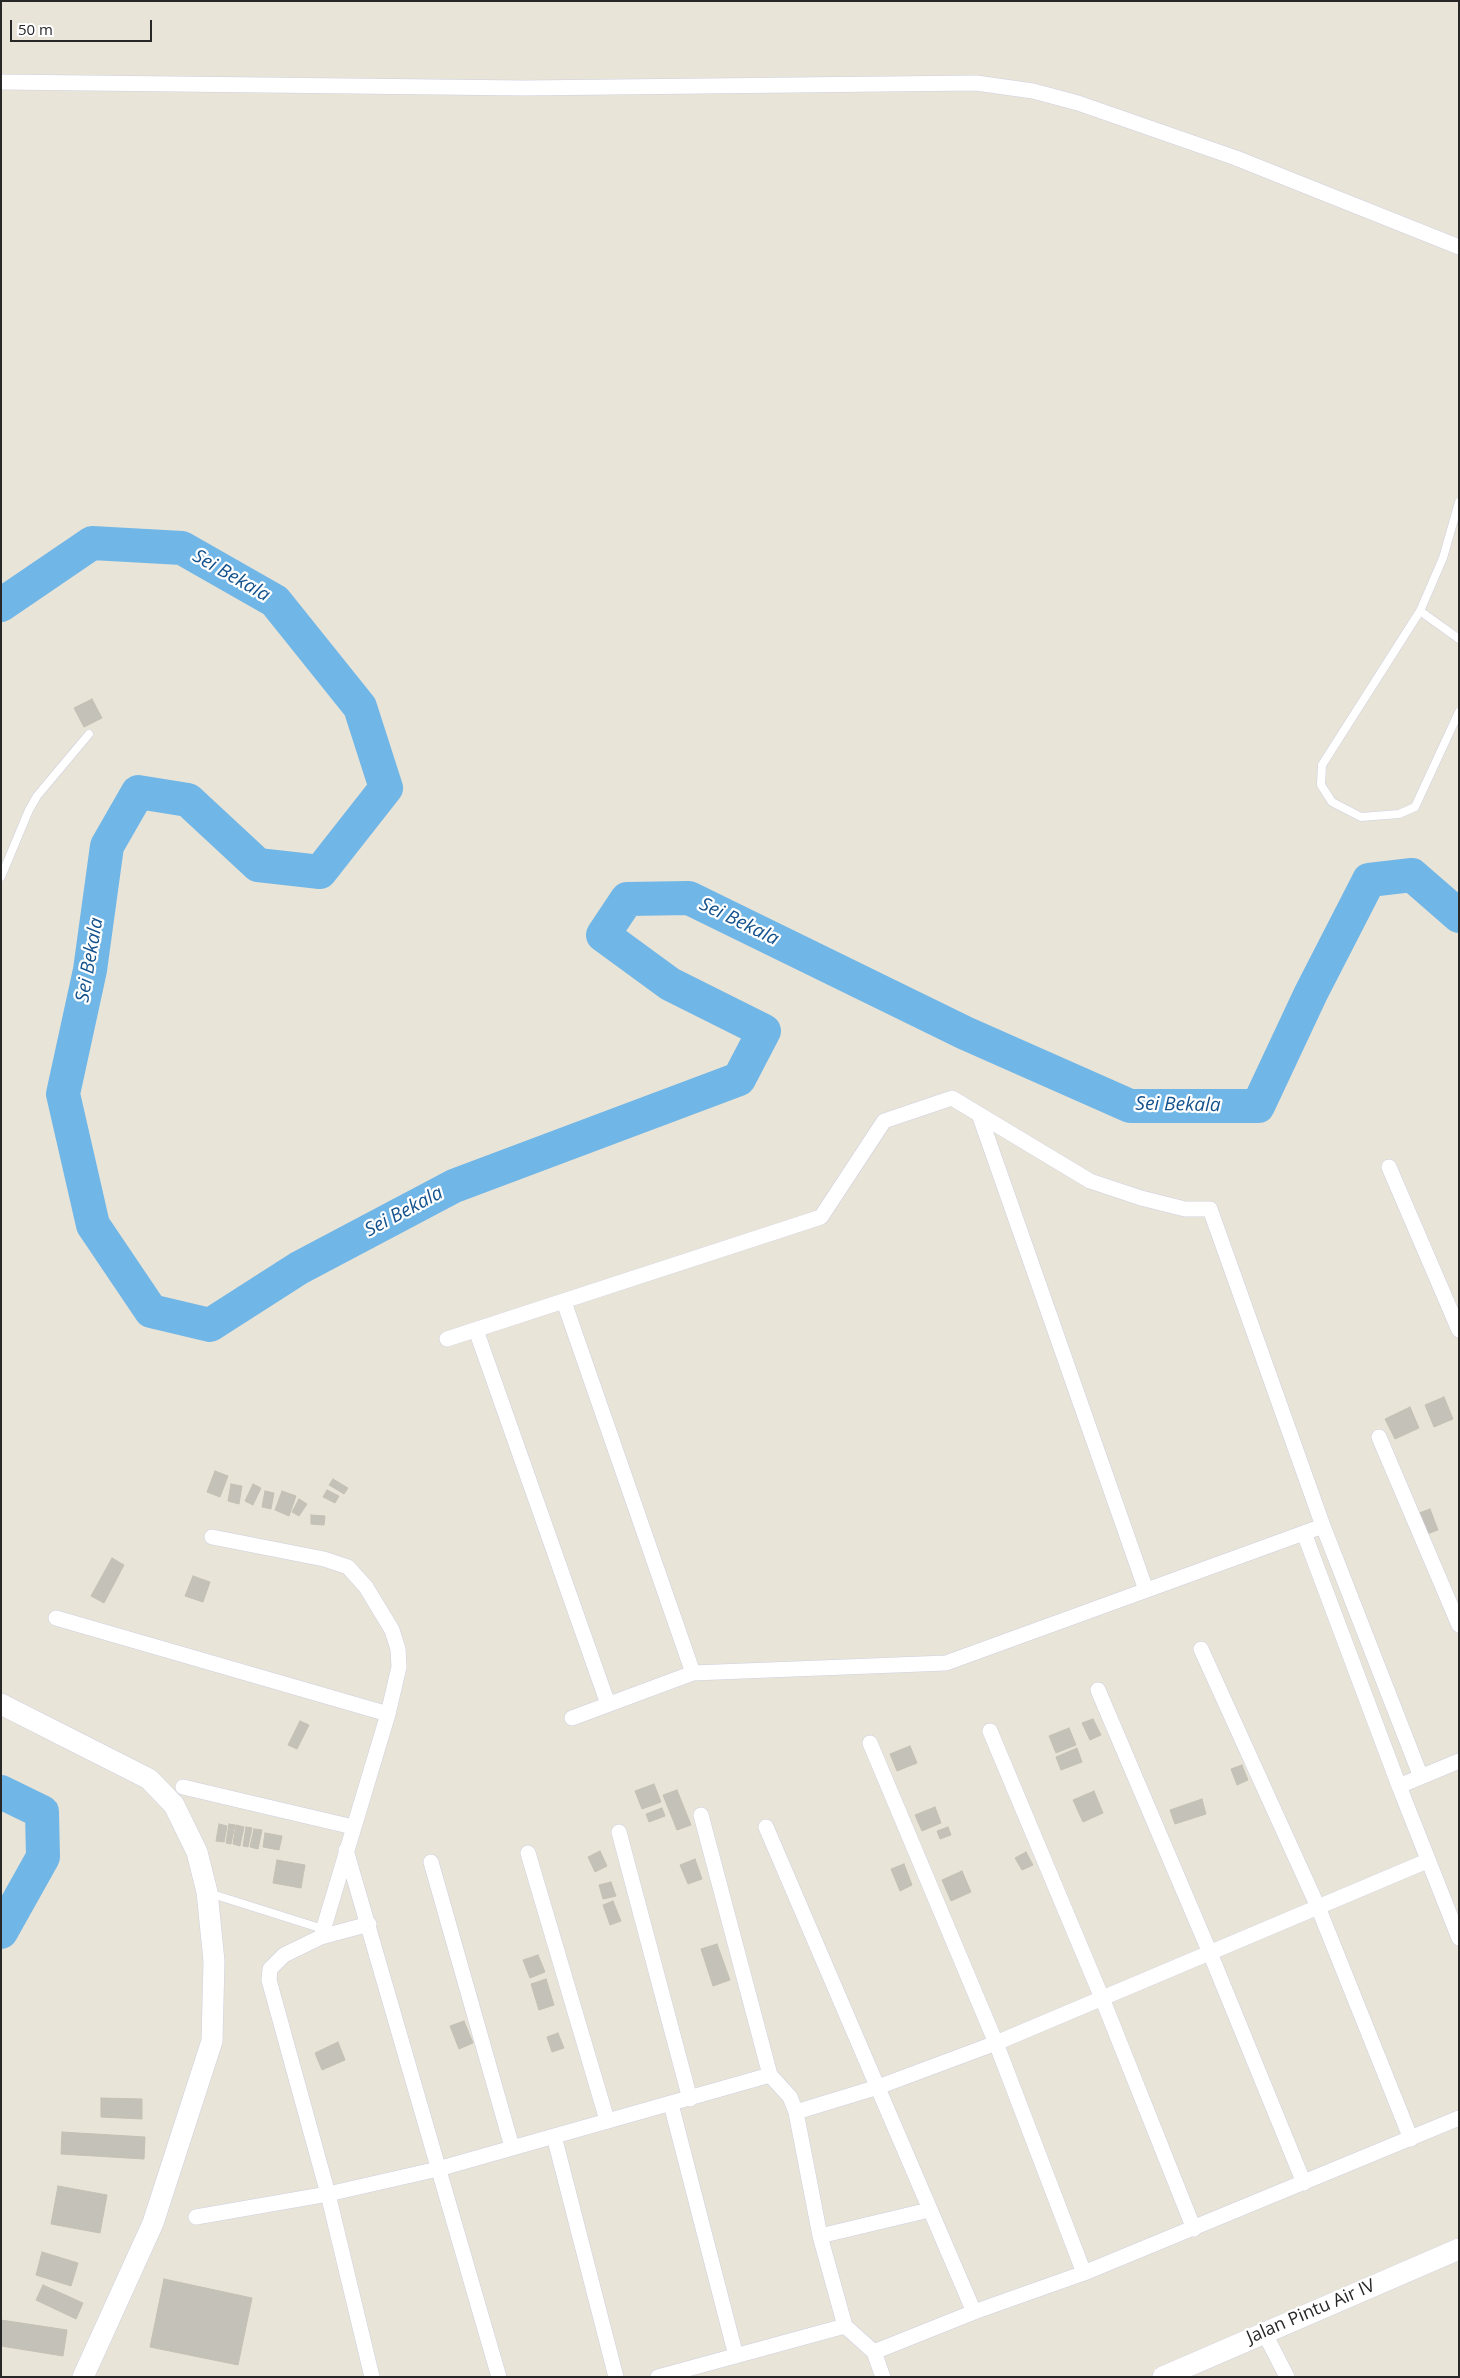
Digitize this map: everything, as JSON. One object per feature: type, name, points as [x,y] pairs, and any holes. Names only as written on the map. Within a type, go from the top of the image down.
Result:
[{"type":"main road","points":[[1,1704],[149,1778],[174,1804],[197,1852],[207,1892],[214,1960],[212,2041],[153,2223],[83,2377]]},
{"type":"main road","name":"Jalan Pintu Air IV","points":[[1163,2377],[1459,2249]]},
{"type":"street","points":[[1,82],[524,88],[976,83],[1033,91],[1078,103],[1236,158],[1459,247]]},
{"type":"street","points":[[447,1339],[821,1217],[884,1121],[952,1098],[1090,1181],[1142,1198],[1185,1209],[1210,1209],[1323,1526],[1421,1777]]},
{"type":"street","points":[[979,1114],[1146,1590]]},
{"type":"street","points":[[1389,1167],[1459,1330]]},
{"type":"street","points":[[564,1302],[693,1672]]},
{"type":"street","points":[[476,1330],[608,1704]]},
{"type":"street","points":[[1379,1436],[1459,1625]]},
{"type":"street","points":[[572,1718],[693,1672],[946,1663],[1323,1526]]},
{"type":"street","points":[[1304,1533],[1427,1861],[1459,1938]]},
{"type":"street","points":[[212,1537],[324,1559],[348,1567],[366,1587],[392,1630],[398,1649],[399,1667],[388,1714],[322,1933]]},
{"type":"street","points":[[56,1618],[388,1714]]},
{"type":"street","points":[[1201,1649],[1318,1907],[1411,2139]]},
{"type":"street","points":[[1098,1690],[1210,1953],[1304,2183]]},
{"type":"street","points":[[1379,1731],[1400,1722]]},
{"type":"street","points":[[990,1731],[1102,1998],[1194,2229]]},
{"type":"street","points":[[870,1743],[996,2043],[1084,2274]]},
{"type":"street","points":[[1399,1786],[1459,1761]]},
{"type":"street","points":[[183,1787],[353,1827]]},
{"type":"street","points":[[701,1815],[770,2075],[790,2098],[796,2112],[820,2236],[844,2326],[874,2352],[883,2377]]},
{"type":"street","points":[[766,1827],[878,2087],[928,2210],[974,2312]]},
{"type":"street","points":[[618,1832],[690,2099]]},
{"type":"street","points":[[346,1850],[499,2377]]},
{"type":"street","points":[[528,1852],[607,2120]]},
{"type":"street","points":[[796,2112],[878,2087],[996,2043],[1427,1861]]},
{"type":"street","points":[[431,1862],[512,2147]]},
{"type":"street","points":[[369,1924],[322,1933],[275,1962],[270,1969],[269,1980],[328,2194],[372,2377]]},
{"type":"street","points":[[196,2217],[328,2194],[438,2169],[770,2075]]},
{"type":"street","points":[[671,2104],[736,2356]]},
{"type":"street","points":[[874,2352],[974,2312],[1084,2274],[1459,2118]]},
{"type":"street","points":[[554,2136],[616,2377]]},
{"type":"street","points":[[820,2236],[928,2210]]},
{"type":"street","points":[[658,2377],[844,2326]]},
{"type":"street","points":[[1264,2332],[1287,2377]]},
{"type":"lane","points":[[1459,502],[1443,558],[1420,610],[1322,764],[1321,785],[1332,802],[1361,817],[1399,814],[1415,807],[1459,712]]},
{"type":"lane","points":[[1420,610],[1459,638]]},
{"type":"lane","points":[[1,877],[33,803],[89,734]]},
{"type":"lane","points":[[207,1892],[322,1933]]},
{"type":"building","points":[[92,699],[102,718],[84,727],[74,708]]},
{"type":"building","points":[[1444,1397],[1453,1419],[1434,1427],[1425,1405]]},
{"type":"building","points":[[1410,1407],[1419,1428],[1395,1439],[1385,1419]]},
{"type":"building","points":[[215,1471],[228,1476],[220,1497],[207,1492]]},
{"type":"building","points":[[333,1479],[348,1488],[344,1494],[329,1485]]},
{"type":"building","points":[[231,1484],[242,1486],[239,1504],[228,1501]]},
{"type":"building","points":[[253,1484],[261,1488],[253,1505],[245,1501]]},
{"type":"building","points":[[327,1490],[339,1496],[335,1503],[323,1497]]},
{"type":"building","points":[[265,1491],[274,1493],[271,1509],[262,1507]]},
{"type":"building","points":[[282,1491],[296,1496],[289,1516],[275,1510]]},
{"type":"building","points":[[299,1499],[307,1504],[299,1516],[292,1512]]},
{"type":"building","points":[[1430,1509],[1438,1530],[1427,1534],[1419,1513]]},
{"type":"building","points":[[311,1515],[325,1516],[324,1525],[311,1524]]},
{"type":"building","points":[[112,1558],[124,1565],[104,1603],[91,1596]]},
{"type":"building","points":[[193,1576],[210,1582],[203,1602],[185,1596]]},
{"type":"building","points":[[1093,1719],[1101,1735],[1090,1740],[1082,1723]]},
{"type":"building","points":[[300,1721],[309,1725],[297,1749],[288,1745]]},
{"type":"building","points":[[1069,1728],[1076,1745],[1056,1753],[1049,1736]]},
{"type":"building","points":[[910,1746],[917,1763],[897,1771],[890,1754]]},
{"type":"building","points":[[1077,1748],[1082,1762],[1061,1770],[1056,1757]]},
{"type":"building","points":[[1242,1765],[1248,1780],[1237,1785],[1231,1769]]},
{"type":"building","points":[[654,1784],[661,1802],[642,1809],[635,1791]]},
{"type":"building","points":[[677,1790],[691,1825],[677,1830],[663,1795]]},
{"type":"building","points":[[1094,1791],[1103,1813],[1083,1822],[1073,1800]]},
{"type":"building","points":[[1202,1799],[1206,1814],[1175,1824],[1170,1810]]},
{"type":"building","points":[[935,1807],[941,1823],[922,1831],[915,1815]]},
{"type":"building","points":[[662,1808],[665,1816],[649,1822],[646,1814]]},
{"type":"building","points":[[219,1824],[227,1826],[224,1842],[216,1841]]},
{"type":"building","points":[[229,1824],[235,1825],[231,1844],[226,1843]]},
{"type":"building","points":[[236,1825],[244,1827],[240,1846],[233,1844]]},
{"type":"building","points":[[246,1827],[252,1828],[248,1847],[243,1846]]},
{"type":"building","points":[[948,1827],[951,1835],[940,1839],[937,1831]]},
{"type":"building","points":[[254,1829],[262,1830],[258,1849],[250,1847]]},
{"type":"building","points":[[265,1833],[282,1836],[279,1850],[263,1847]]},
{"type":"building","points":[[600,1851],[607,1866],[595,1872],[588,1857]]},
{"type":"building","points":[[1026,1852],[1033,1865],[1022,1870],[1015,1858]]},
{"type":"building","points":[[695,1859],[702,1879],[688,1884],[680,1865]]},
{"type":"building","points":[[277,1860],[305,1865],[301,1888],[273,1883]]},
{"type":"building","points":[[904,1864],[912,1885],[900,1891],[891,1869]]},
{"type":"building","points":[[962,1871],[971,1892],[951,1901],[942,1880]]},
{"type":"building","points":[[611,1882],[616,1896],[603,1899],[599,1885]]},
{"type":"building","points":[[613,1901],[621,1921],[610,1925],[603,1905]]},
{"type":"building","points":[[717,1944],[730,1980],[713,1986],[701,1949]]},
{"type":"building","points":[[538,1955],[545,1972],[530,1978],[523,1960]]},
{"type":"building","points":[[546,1979],[554,2005],[539,2010],[531,1984]]},
{"type":"building","points":[[464,2021],[473,2043],[459,2049],[450,2026]]},
{"type":"building","points":[[558,2033],[564,2048],[552,2052],[547,2037]]},
{"type":"building","points":[[338,2042],[345,2060],[322,2070],[315,2053]]},
{"type":"building","points":[[101,2098],[142,2099],[142,2119],[101,2117]]},
{"type":"building","points":[[62,2132],[145,2137],[144,2159],[61,2154]]},
{"type":"building","points":[[58,2186],[107,2195],[100,2233],[51,2224]]},
{"type":"building","points":[[42,2252],[78,2263],[71,2286],[36,2275]]},
{"type":"building","points":[[164,2279],[252,2298],[238,2365],[150,2347]]},
{"type":"building","points":[[43,2285],[83,2303],[76,2319],[36,2300]]},
{"type":"building","points":[[1,2320],[67,2330],[63,2356],[1,2346]]},
{"type":"waterway","name":"Sei Bekala","points":[[1,605],[92,543],[182,548],[275,601],[360,707],[386,788],[320,872],[258,865],[188,800],[138,792],[107,846],[90,970],[63,1094],[93,1225],[151,1311],[210,1325],[299,1268],[454,1186],[739,1079],[764,1031],[670,984],[603,935],[627,899],[689,898],[965,1033],[1130,1106],[1258,1106],[1311,993],[1369,880],[1412,875],[1459,916]]},
{"type":"waterway","name":"Sei Bekala","points":[[1,1792],[42,1812],[43,1857],[1,1932]]}]
